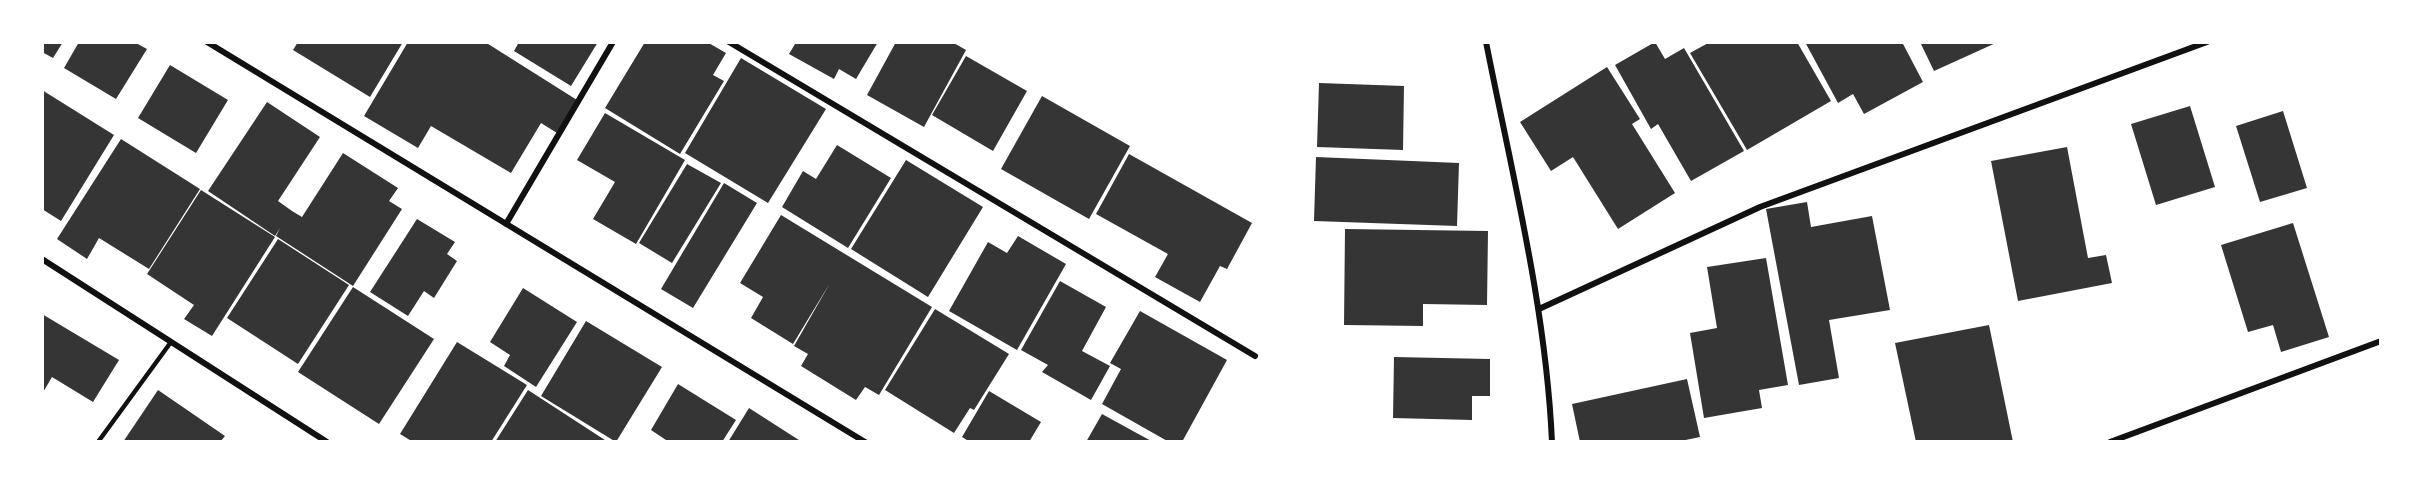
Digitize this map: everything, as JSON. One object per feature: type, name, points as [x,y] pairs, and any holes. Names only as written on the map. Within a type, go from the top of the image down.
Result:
[{"type":"street","points":[[207,42],[865,442]]},
{"type":"street","points":[[506,224],[614,42]]},
{"type":"street","points":[[729,42],[1255,356]]},
{"type":"street","points":[[1486,42],[1539,309],[1550,398],[1552,442]]},
{"type":"street","points":[[1539,309],[1760,207],[2207,42]]},
{"type":"street","points":[[42,259],[327,442]]},
{"type":"street","points":[[2110,442],[2381,341]]},
{"type":"lane","points":[[98,442],[171,342]]},
{"type":"building","points":[[42,42],[63,42],[53,58],[42,52]]},
{"type":"building","points":[[79,42],[134,42],[147,49],[116,99],[64,68]]},
{"type":"building","points":[[298,42],[403,42],[370,97],[293,50]]},
{"type":"building","points":[[408,42],[485,42],[577,100],[557,133],[541,123],[511,173],[431,126],[418,148],[364,116]]},
{"type":"building","points":[[519,42],[598,42],[571,86],[514,51]]},
{"type":"building","points":[[645,42],[707,42],[726,53],[713,75],[724,81],[680,154],[605,108]]},
{"type":"building","points":[[790,42],[878,42],[856,79],[839,69],[834,79],[789,54],[795,44]]},
{"type":"building","points":[[896,42],[952,42],[966,50],[924,127],[867,95]]},
{"type":"building","points":[[1655,42],[1665,59],[1684,48],[1744,151],[1691,181],[1658,124],[1651,129],[1615,65]]},
{"type":"building","points":[[1710,42],[1797,42],[1831,101],[1747,150],[1690,53]]},
{"type":"building","points":[[1805,42],[1902,42],[1923,82],[1864,114],[1853,94],[1838,103]]},
{"type":"building","points":[[1920,42],[1998,42],[1934,71]]},
{"type":"building","points":[[966,56],[1027,91],[993,151],[932,115]]},
{"type":"building","points":[[741,58],[826,109],[768,203],[685,153]]},
{"type":"building","points":[[170,65],[228,100],[196,153],[138,118]]},
{"type":"building","points":[[1607,67],[1640,119],[1632,124],[1675,193],[1618,229],[1573,157],[1551,171],[1520,122]]},
{"type":"building","points":[[1319,83],[1404,86],[1403,150],[1317,147]]},
{"type":"building","points":[[42,90],[114,135],[61,221],[42,209]]},
{"type":"building","points":[[1042,96],[1130,146],[1089,219],[1001,169]]},
{"type":"building","points":[[267,102],[320,137],[278,201],[292,211],[302,217],[343,153],[398,188],[389,201],[402,209],[353,286],[276,236],[280,228],[275,236],[208,191]]},
{"type":"building","points":[[2190,106],[2215,187],[2156,205],[2131,124]]},
{"type":"building","points":[[2283,111],[2307,188],[2260,202],[2236,126]]},
{"type":"building","points":[[605,113],[685,160],[636,244],[593,219],[615,182],[577,160]]},
{"type":"building","points":[[121,139],[200,189],[149,269],[99,238],[87,259],[57,239]]},
{"type":"building","points":[[837,145],[891,178],[848,248],[782,207],[803,171],[816,179]]},
{"type":"building","points":[[2067,147],[2088,258],[2106,255],[2112,283],[2018,301],[1991,161]]},
{"type":"building","points":[[1129,154],[1252,223],[1227,269],[1220,266],[1200,302],[1155,277],[1168,254],[1096,214]]},
{"type":"building","points":[[1316,157],[1459,163],[1457,226],[1314,221]]},
{"type":"building","points":[[906,160],[983,207],[928,297],[851,249]]},
{"type":"building","points":[[687,164],[721,183],[672,263],[639,243]]},
{"type":"building","points":[[724,183],[757,203],[693,308],[661,289]]},
{"type":"building","points":[[201,190],[275,237],[212,336],[184,319],[194,305],[147,274]]},
{"type":"building","points":[[1807,202],[1811,227],[1872,216],[1890,310],[1829,320],[1839,378],[1799,385],[1766,209]]},
{"type":"building","points":[[781,215],[932,307],[879,395],[865,387],[856,400],[801,366],[808,354],[794,346],[830,283],[793,344],[751,318],[763,297],[740,283]]},
{"type":"building","points":[[417,219],[455,242],[447,254],[457,261],[434,298],[424,291],[408,316],[370,292]]},
{"type":"building","points":[[2293,223],[2329,337],[2281,352],[2273,325],[2248,332],[2221,245]]},
{"type":"building","points":[[1345,229],[1488,231],[1487,305],[1423,304],[1423,326],[1344,325]]},
{"type":"building","points":[[1018,236],[1066,264],[1017,350],[949,311],[988,242],[1007,253]]},
{"type":"building","points":[[278,239],[349,285],[298,364],[227,318]]},
{"type":"building","points":[[1766,258],[1788,385],[1759,390],[1762,408],[1704,418],[1690,333],[1717,328],[1707,267]]},
{"type":"building","points":[[1060,281],[1106,307],[1082,351],[1110,366],[1091,400],[1042,372],[1048,365],[1021,350]]},
{"type":"building","points":[[353,287],[434,339],[379,424],[298,372]]},
{"type":"building","points":[[523,288],[577,322],[536,387],[504,366],[510,355],[490,342]]},
{"type":"building","points":[[935,309],[1009,354],[974,410],[970,408],[954,433],[885,390]]},
{"type":"building","points":[[1140,311],[1227,360],[1182,442],[1169,442],[1102,404],[1121,369],[1110,363]]},
{"type":"building","points":[[42,314],[119,360],[93,402],[52,377],[42,394]]},
{"type":"building","points":[[586,321],[662,367],[616,442],[541,396]]},
{"type":"building","points":[[1989,325],[2013,442],[1916,442],[1895,343]]},
{"type":"building","points":[[457,342],[527,385],[491,442],[413,442],[400,434]]},
{"type":"building","points":[[1394,357],[1490,359],[1490,396],[1472,396],[1472,420],[1393,418]]},
{"type":"building","points":[[1687,379],[1700,437],[1676,442],[1580,442],[1572,404]]},
{"type":"building","points":[[678,384],[736,420],[722,442],[669,442],[651,430]]},
{"type":"building","points":[[158,390],[225,436],[220,442],[123,442]]},
{"type":"building","points":[[528,390],[608,442],[495,442]]},
{"type":"building","points":[[989,391],[1041,422],[1029,442],[970,442],[962,437]]},
{"type":"building","points":[[749,408],[802,442],[728,442]]},
{"type":"building","points":[[1102,414],[1153,442],[1086,442]]}]
